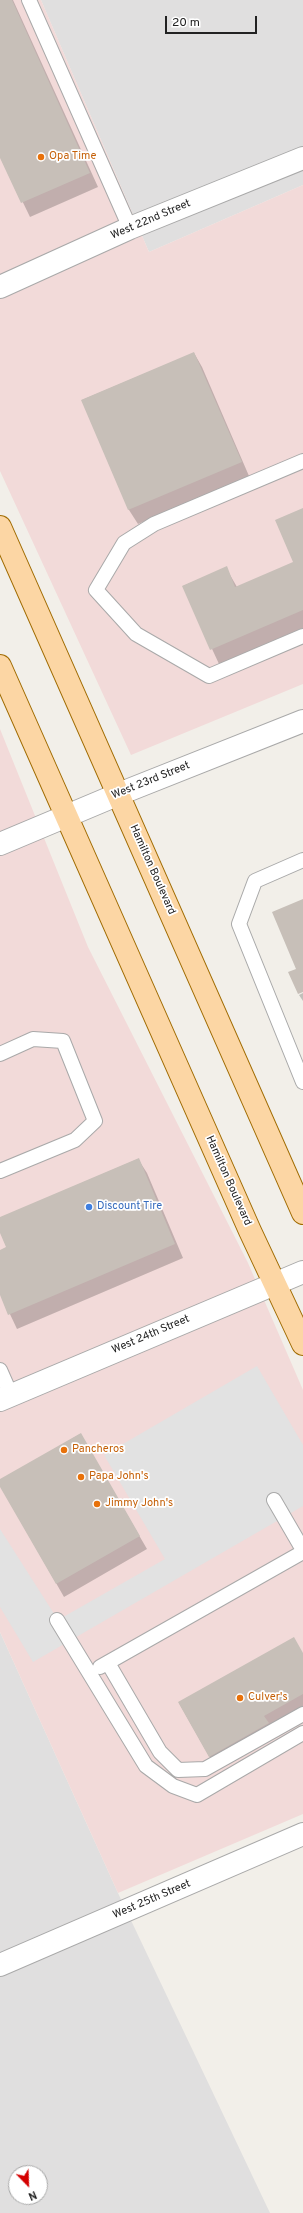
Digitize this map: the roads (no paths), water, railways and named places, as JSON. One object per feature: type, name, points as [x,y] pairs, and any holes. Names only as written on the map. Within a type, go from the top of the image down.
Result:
[{"type":"main road","name":"Hamilton Boulevard","points":[[0,527],[303,1213]]},
{"type":"main road","name":"Hamilton Boulevard","points":[[0,666],[274,1284],[303,1344]]},
{"type":"street","name":"West 22nd Street","points":[[0,287],[130,228],[303,158]]},
{"type":"street","name":"West 23rd Street","points":[[0,844],[119,794],[303,721]]},
{"type":"street","name":"West 24th Street","points":[[5,1398],[303,1272]]},
{"type":"street","name":"West 25th Street","points":[[0,1964],[303,1834]]},
{"type":"lane","points":[[29,0],[130,228]]},
{"type":"lane","points":[[303,461],[154,524],[124,543],[96,590],[136,634],[209,676],[303,636]]},
{"type":"lane","points":[[303,860],[255,881],[239,924],[303,1082]]},
{"type":"lane","points":[[0,1054],[33,1039],[63,1041],[95,1121],[75,1140],[0,1171]]},
{"type":"lane","points":[[0,1370],[5,1398]]},
{"type":"lane","points":[[90,1673],[303,1551],[274,1500]]},
{"type":"lane","points":[[58,1620],[146,1766],[173,1786],[197,1795],[303,1733]]},
{"type":"lane","points":[[108,1663],[160,1752],[178,1770],[205,1769],[303,1714]]},
{"type":"place","name":"Opa Time","points":[[41,157]]},
{"type":"place","name":"Discount Tire","points":[[89,1207]]},
{"type":"place","name":"Pancheros","points":[[64,1450]]},
{"type":"place","name":"Papa John's","points":[[81,1477]]},
{"type":"place","name":"Jimmy John's","points":[[97,1504]]},
{"type":"place","name":"Culver's","points":[[240,1698]]}]
